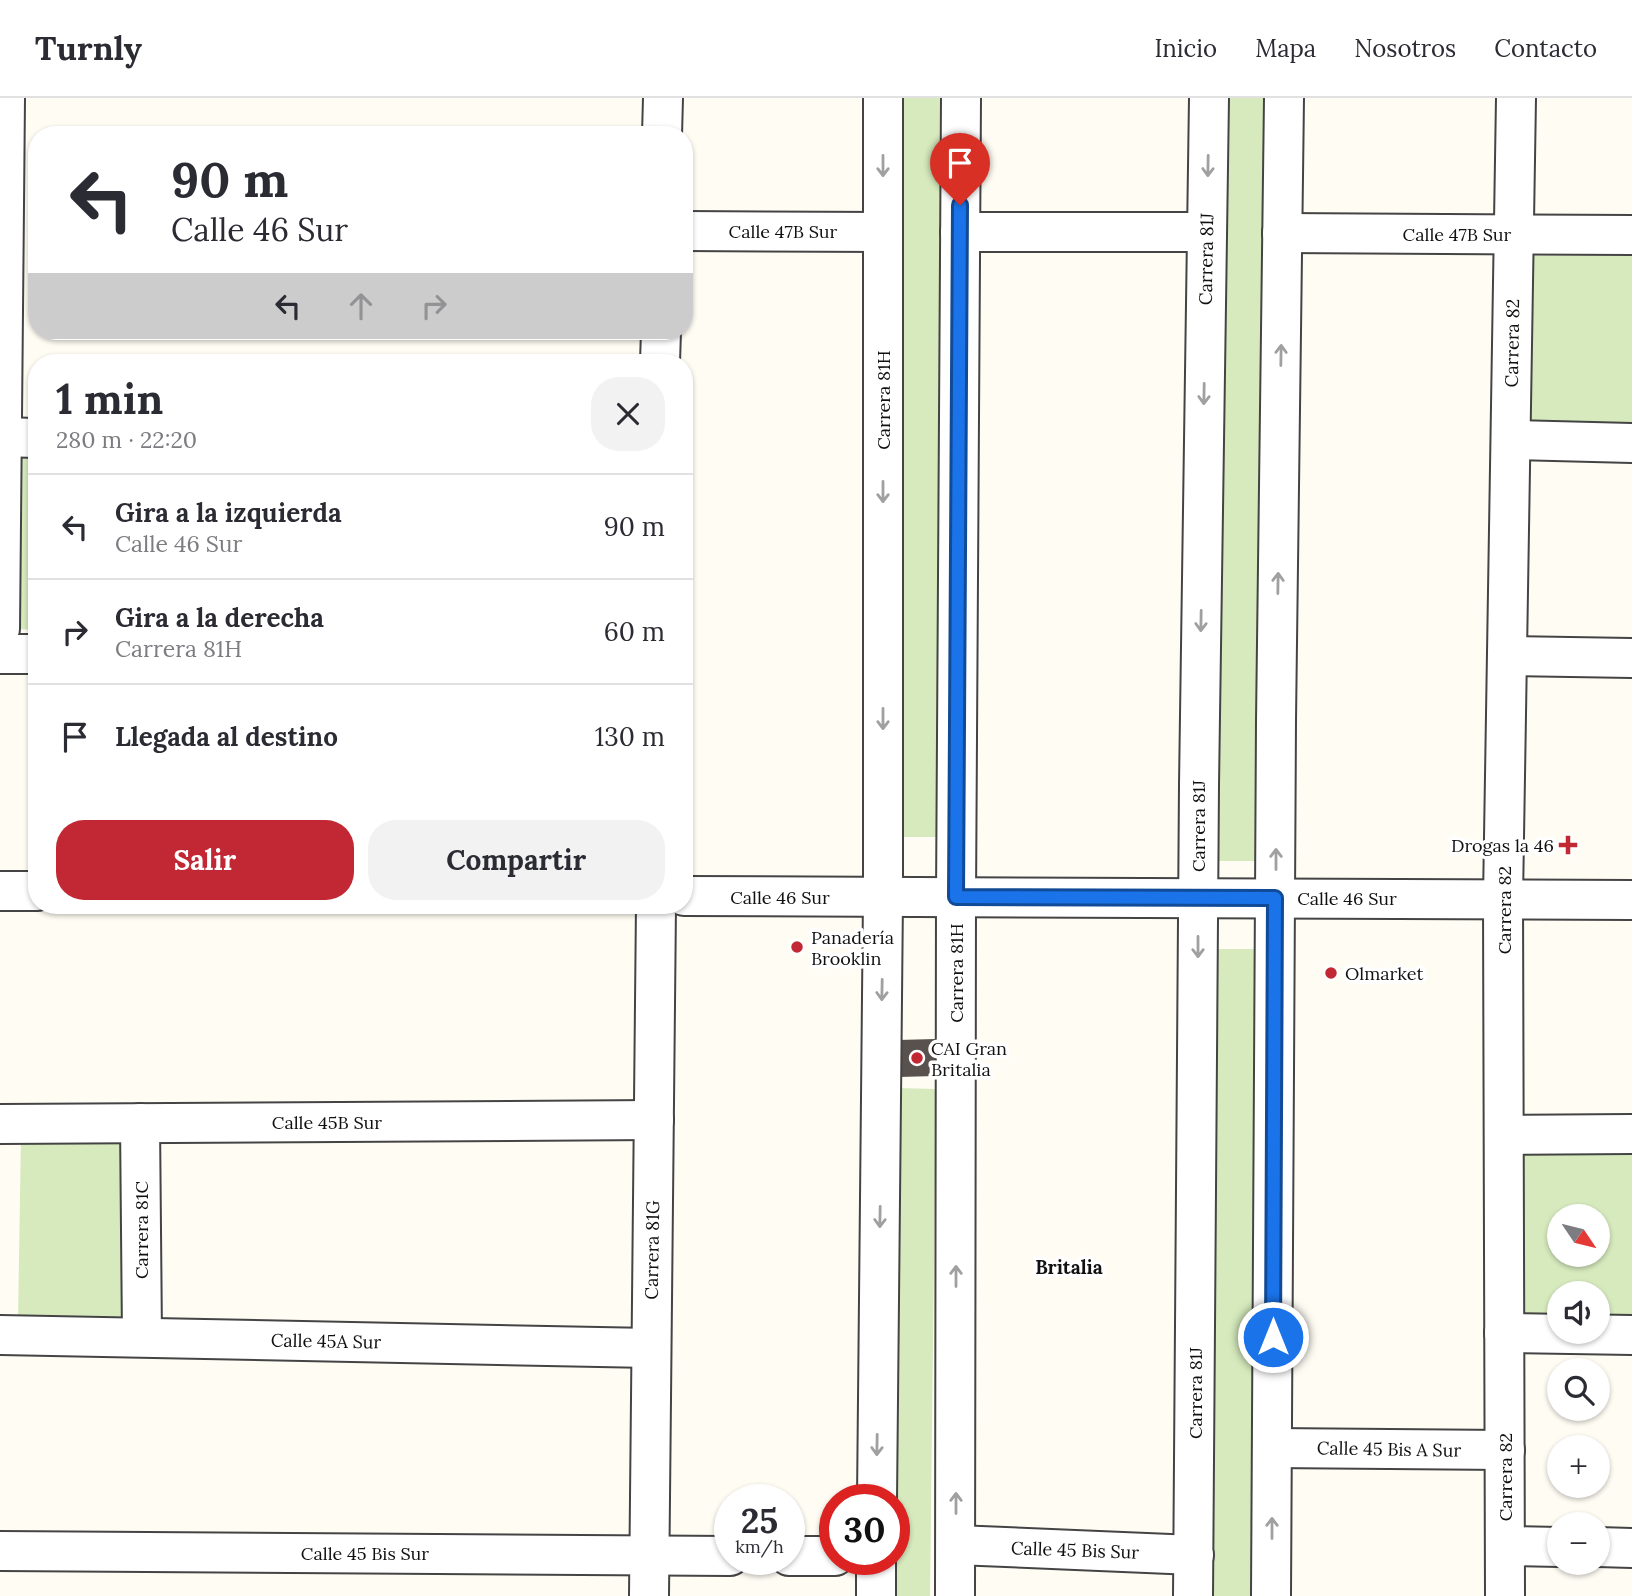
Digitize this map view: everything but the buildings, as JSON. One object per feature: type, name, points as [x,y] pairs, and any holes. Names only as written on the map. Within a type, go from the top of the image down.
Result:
[{"type":"street","points":[[0,629],[13,438],[13,230],[5,98]]},
{"type":"street","points":[[663,98],[663,126]]},
{"type":"street","name":"Carrera 81H","points":[[877,1484],[883,897],[883,98]]},
{"type":"street","name":"Carrera 81H","points":[[955,1596],[961,98]]},
{"type":"street","name":"Carrera 81J","points":[[1193,1596],[1198,898],[1209,98]]},
{"type":"street","points":[[1271,1596],[1284,98]]},
{"type":"street","name":"Carrera 82","points":[[1505,1596],[1503,899],[1517,98]]},
{"type":"street","name":"Calle 47B Sur","points":[[693,231],[883,232]]},
{"type":"street","points":[[960,232],[1207,232]]},
{"type":"street","name":"Calle 47B Sur","points":[[1282,233],[1632,235]]},
{"type":"street","points":[[1511,440],[1632,443]]},
{"type":"street","points":[[0,654],[28,654]]},
{"type":"street","points":[[1507,656],[1632,659]]},
{"type":"street","points":[[0,891],[28,891]]},
{"type":"street","name":"Calle 46 Sur","points":[[693,896],[1632,900]]},
{"type":"street","name":"Carrera 81G","points":[[649,1596],[656,914]]},
{"type":"street","name":"Calle 45B Sur","points":[[0,1124],[654,1120]]},
{"type":"street","name":"Carrera 81C","points":[[140,1123],[142,1338]]},
{"type":"street","points":[[1504,1135],[1632,1134]]},
{"type":"street","points":[[1504,1332],[1632,1335]]},
{"type":"street","name":"Calle 45A Sur","points":[[0,1335],[651,1348]]},
{"type":"street","name":"Calle 45 Bis A Sur","points":[[1273,1448],[1505,1450]]},
{"type":"street","name":"Calle 45 Bis Sur","points":[[956,1545],[1194,1555]]},
{"type":"street","points":[[1505,1546],[1547,1547]]},
{"type":"street","points":[[1610,1547],[1632,1548]]},
{"type":"street","name":"Calle 45 Bis Sur","points":[[0,1551],[714,1556]]},
{"type":"street","points":[[876,1575],[876,1596]]},
{"type":"green space","points":[[903,98],[944,98],[943,837],[902,837]]},
{"type":"green space","points":[[1222,98],[1267,98],[1255,861],[1211,861]]},
{"type":"green space","points":[[1632,255],[1632,432],[1520,430],[1523,256]]},
{"type":"green space","points":[[18,453],[28,453],[28,630],[16,629]]},
{"type":"green space","points":[[1217,949],[1262,949],[1257,1596],[1212,1596]]},
{"type":"green space","points":[[898,1088],[936,1089],[930,1596],[893,1596],[893,1575],[910,1575],[910,1484],[894,1484]]},
{"type":"green space","points":[[21,1136],[129,1137],[126,1321],[18,1320]]},
{"type":"green space","points":[[1522,1152],[1632,1152],[1632,1316],[1610,1316],[1610,1281],[1547,1281],[1547,1316],[1521,1316]]},
{"type":"place","name":"Drogas la 46","points":[[1568,845]]},
{"type":"place","name":"Panadería Brooklin","points":[[797,947]]},
{"type":"place","name":"Olmarket","points":[[1331,973]]},
{"type":"place","name":"CAI Gran Britalia","points":[[917,1058]]},
{"type":"district","name":"Britalia","points":[[1069,1267]]},
{"type":"route","points":[[960,205],[956,897],[1275,898],[1273,1337]]}]
